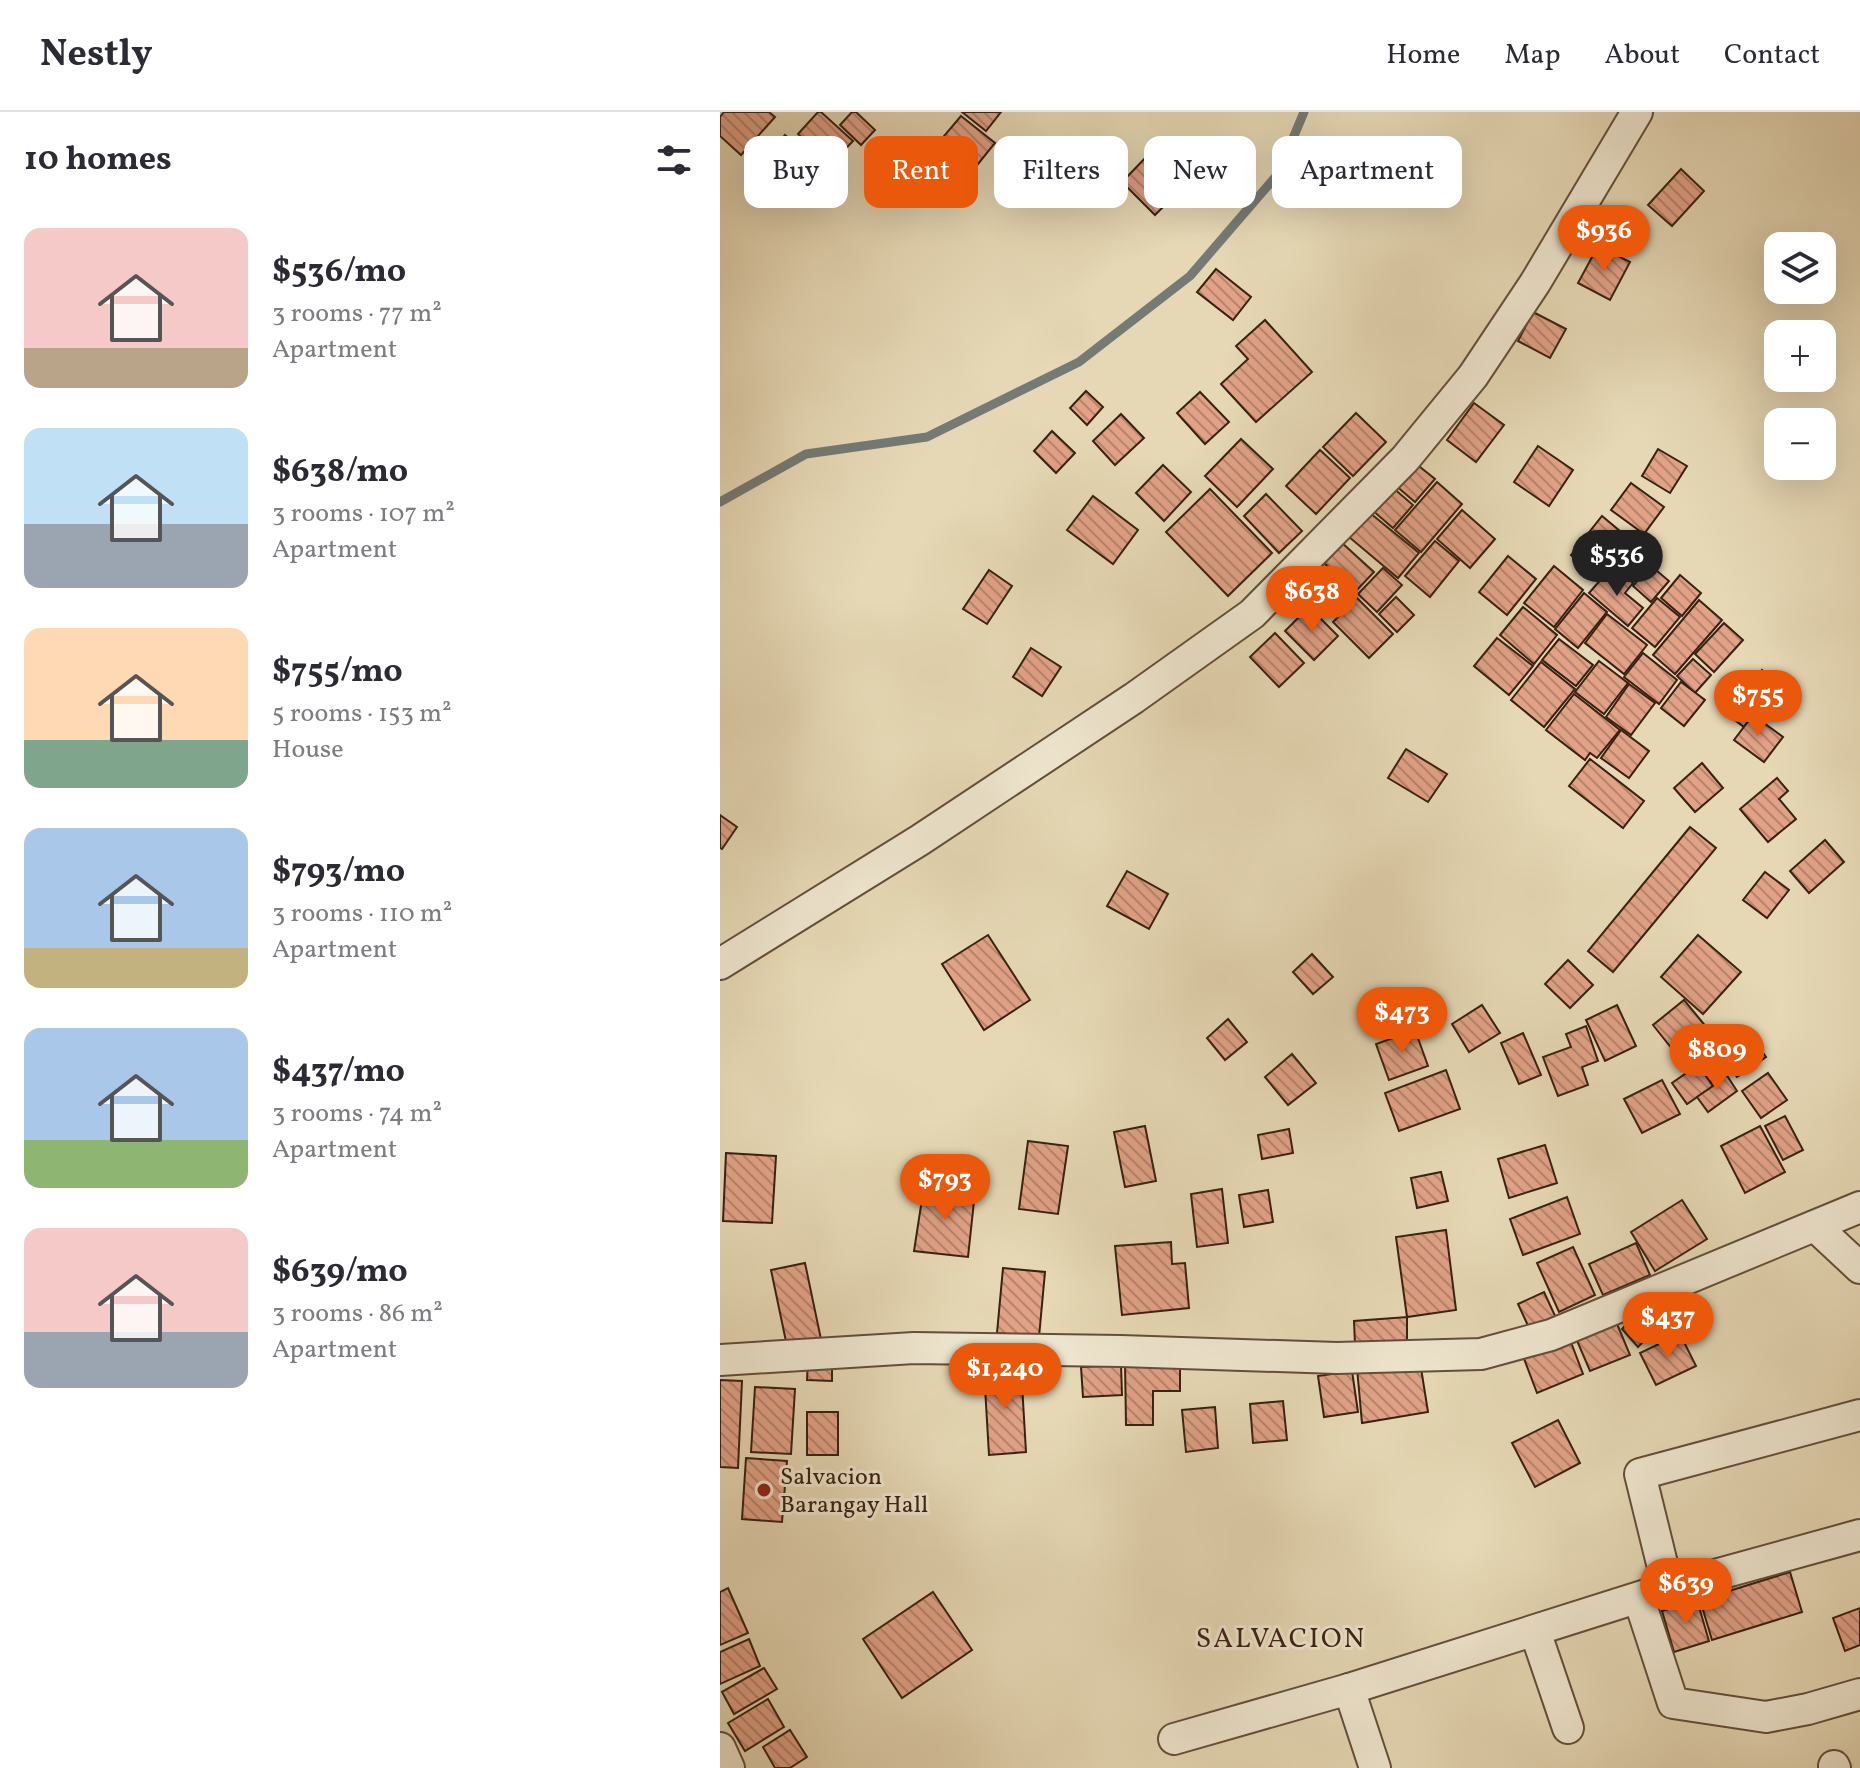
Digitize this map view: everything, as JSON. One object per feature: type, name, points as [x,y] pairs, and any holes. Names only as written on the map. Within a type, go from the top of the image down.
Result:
[{"type":"street","points":[[720,964],[933,832],[1134,698],[1252,614],[1405,459],[1473,376],[1535,283],[1637,112]]},
{"type":"street","points":[[720,1360],[914,1348],[1337,1358],[1481,1354],[1565,1330],[1860,1207]]},
{"type":"street","points":[[1815,1226],[1860,1268]]},
{"type":"street","points":[[1668,1588],[1640,1474],[1860,1415]]},
{"type":"street","points":[[1174,1739],[1349,1689],[1668,1588],[1860,1535]]},
{"type":"street","points":[[1639,1599],[1673,1703],[1766,1717],[1860,1694]]},
{"type":"street","points":[[1535,1631],[1568,1728]]},
{"type":"street","points":[[1349,1689],[1375,1768]]},
{"type":"street","points":[[720,1748],[729,1768]]},
{"type":"building","points":[[724,112],[769,112],[775,117],[758,136],[744,136],[744,152],[741,155],[720,136],[720,117]]},
{"type":"building","points":[[821,112],[847,136],[800,136],[798,134]]},
{"type":"building","points":[[852,112],[856,112],[875,130],[869,136],[864,136],[861,145],[840,125]]},
{"type":"building","points":[[962,112],[1001,112],[986,131]]},
{"type":"building","points":[[961,116],[994,144],[978,164],[978,136],[944,136]]},
{"type":"building","points":[[1144,159],[1144,204],[1128,188],[1128,176]]},
{"type":"building","points":[[1681,169],[1704,191],[1672,226],[1648,205]]},
{"type":"building","points":[[1148,208],[1162,208],[1155,215]]},
{"type":"building","points":[[1598,246],[1630,262],[1610,300],[1578,283]]},
{"type":"building","points":[[1216,269],[1251,297],[1233,320],[1197,292]]},
{"type":"building","points":[[1533,312],[1566,329],[1550,358],[1518,341]]},
{"type":"building","points":[[1265,320],[1312,372],[1256,422],[1221,384],[1248,359],[1236,346]]},
{"type":"building","points":[[1086,391],[1103,407],[1087,425],[1070,408]]},
{"type":"building","points":[[1200,392],[1229,422],[1205,444],[1177,413]]},
{"type":"building","points":[[1474,403],[1504,425],[1476,462],[1447,440]]},
{"type":"building","points":[[1356,413],[1386,442],[1353,476],[1323,447]]},
{"type":"building","points":[[1121,414],[1144,438],[1115,465],[1093,441]]},
{"type":"building","points":[[1052,431],[1075,453],[1056,473],[1034,451]]},
{"type":"building","points":[[1241,439],[1273,469],[1237,507],[1205,476]]},
{"type":"building","points":[[1538,446],[1573,470],[1549,506],[1514,482]]},
{"type":"building","points":[[1658,449],[1687,466],[1670,493],[1642,476]]},
{"type":"building","points":[[1320,450],[1350,478],[1316,514],[1286,486]]},
{"type":"building","points":[[1415,463],[1435,479],[1415,502],[1395,485]]},
{"type":"building","points":[[1163,465],[1191,492],[1164,521],[1136,493]]},
{"type":"building","points":[[1437,482],[1462,504],[1421,552],[1395,530]]},
{"type":"building","points":[[1631,483],[1664,507],[1644,534],[1611,510]]},
{"type":"building","points":[[1392,487],[1413,505],[1393,528],[1372,510]]},
{"type":"building","points":[[1210,489],[1272,553],[1228,596],[1166,532]]},
{"type":"building","points":[[1266,494],[1302,531],[1279,553],[1244,516]]},
{"type":"building","points":[[1093,496],[1138,530],[1113,564],[1067,530]]},
{"type":"building","points":[[1462,510],[1495,539],[1470,568],[1437,539]]},
{"type":"building","points":[[1370,513],[1419,553],[1398,578],[1349,537]]},
{"type":"building","points":[[1602,516],[1639,547],[1634,553],[1643,561],[1628,579],[1620,572],[1611,583],[1603,577],[1601,580],[1571,555]]},
{"type":"building","points":[[1435,541],[1459,561],[1430,597],[1405,576]]},
{"type":"building","points":[[1341,542],[1374,572],[1355,592],[1323,562]]},
{"type":"building","points":[[1508,556],[1536,579],[1507,615],[1479,592]]},
{"type":"building","points":[[1323,562],[1347,586],[1331,604],[1306,580]]},
{"type":"building","points":[[1650,565],[1669,581],[1651,602],[1633,586]]},
{"type":"building","points":[[1554,566],[1583,590],[1554,627],[1524,603]]},
{"type":"building","points":[[1383,568],[1402,585],[1377,612],[1358,594]]},
{"type":"building","points":[[989,570],[1012,586],[987,624],[963,609]]},
{"type":"building","points":[[1620,572],[1633,583],[1625,593],[1643,608],[1628,626],[1589,593],[1603,577],[1611,583]]},
{"type":"building","points":[[1680,575],[1701,593],[1682,616],[1661,598]]},
{"type":"building","points":[[1584,593],[1607,612],[1578,648],[1555,629]]},
{"type":"building","points":[[1396,597],[1414,615],[1397,632],[1379,614]]},
{"type":"building","points":[[1357,598],[1393,634],[1369,658],[1333,622]]},
{"type":"building","points":[[1657,598],[1680,617],[1655,647],[1632,628]]},
{"type":"building","points":[[1699,600],[1722,620],[1675,674],[1653,655]]},
{"type":"building","points":[[1309,607],[1338,636],[1314,660],[1285,631]]},
{"type":"building","points":[[1523,607],[1557,635],[1534,664],[1500,635]]},
{"type":"building","points":[[1607,614],[1647,645],[1624,674],[1585,643]]},
{"type":"building","points":[[1724,623],[1743,640],[1714,672],[1695,654]]},
{"type":"building","points":[[1275,633],[1304,663],[1279,687],[1250,657]]},
{"type":"building","points":[[1497,638],[1533,666],[1509,695],[1474,666]]},
{"type":"building","points":[[1559,639],[1593,665],[1576,686],[1542,660]]},
{"type":"building","points":[[1031,648],[1061,667],[1042,696],[1013,677]]},
{"type":"building","points":[[1643,653],[1677,680],[1659,704],[1624,677]]},
{"type":"building","points":[[1693,659],[1711,675],[1695,693],[1677,676]]},
{"type":"building","points":[[1599,661],[1628,683],[1604,714],[1575,692]]},
{"type":"building","points":[[1541,662],[1575,689],[1544,727],[1511,700]]},
{"type":"building","points":[[1762,670],[1779,683],[1744,727],[1728,715]]},
{"type":"building","points":[[1681,682],[1705,700],[1684,726],[1661,708]]},
{"type":"building","points":[[1629,684],[1655,703],[1631,735],[1606,717]]},
{"type":"building","points":[[1574,694],[1620,730],[1597,758],[1590,753],[1585,760],[1546,730]]},
{"type":"building","points":[[1753,715],[1783,737],[1764,762],[1734,740]]},
{"type":"building","points":[[1621,730],[1649,751],[1629,778],[1601,758]]},
{"type":"building","points":[[1406,749],[1447,774],[1428,802],[1388,778]]},
{"type":"building","points":[[1590,759],[1644,801],[1623,828],[1569,786]]},
{"type":"building","points":[[1702,763],[1723,788],[1695,812],[1674,788]]},
{"type":"building","points":[[1777,778],[1788,791],[1779,799],[1796,819],[1768,842],[1740,809]]},
{"type":"building","points":[[720,815],[737,827],[722,849],[720,848]]},
{"type":"building","points":[[1690,827],[1716,848],[1613,972],[1588,951]]},
{"type":"building","points":[[1825,840],[1844,862],[1809,893],[1790,871]]},
{"type":"building","points":[[1127,871],[1168,894],[1149,929],[1107,906]]},
{"type":"building","points":[[1765,872],[1789,890],[1767,918],[1743,900]]},
{"type":"building","points":[[988,935],[1030,1000],[984,1030],[942,964]]},
{"type":"building","points":[[1698,935],[1741,972],[1703,1014],[1661,977]]},
{"type":"building","points":[[1312,954],[1333,977],[1313,994],[1293,972]]},
{"type":"building","points":[[1568,960],[1593,985],[1570,1008],[1545,984]]},
{"type":"building","points":[[1684,1000],[1708,1029],[1677,1055],[1653,1025]]},
{"type":"building","points":[[1482,1005],[1500,1033],[1469,1052],[1452,1024]]},
{"type":"building","points":[[1617,1005],[1636,1046],[1605,1061],[1586,1020]]},
{"type":"building","points":[[1228,1019],[1247,1042],[1225,1060],[1207,1038]]},
{"type":"building","points":[[1586,1026],[1598,1061],[1582,1067],[1588,1085],[1558,1096],[1543,1057],[1571,1047],[1566,1034]]},
{"type":"building","points":[[1415,1030],[1428,1066],[1389,1080],[1376,1044]]},
{"type":"building","points":[[1747,1031],[1766,1057],[1737,1077],[1718,1052]]},
{"type":"building","points":[[1523,1033],[1541,1075],[1519,1084],[1501,1043]]},
{"type":"building","points":[[1292,1054],[1316,1083],[1288,1105],[1265,1077]]},
{"type":"building","points":[[1698,1065],[1713,1086],[1687,1104],[1672,1083]]},
{"type":"building","points":[[1446,1070],[1460,1109],[1399,1131],[1385,1093]]},
{"type":"building","points":[[1724,1071],[1737,1091],[1708,1112],[1697,1097],[1713,1086],[1710,1081]]},
{"type":"building","points":[[1768,1073],[1787,1100],[1761,1118],[1742,1091]]},
{"type":"building","points":[[1662,1080],[1680,1114],[1642,1133],[1624,1099]]},
{"type":"building","points":[[1785,1116],[1803,1150],[1783,1160],[1765,1126]]},
{"type":"building","points":[[1145,1126],[1156,1181],[1125,1187],[1114,1132]]},
{"type":"building","points":[[1760,1126],[1785,1172],[1745,1193],[1721,1146]]},
{"type":"building","points":[[1289,1129],[1293,1153],[1262,1159],[1258,1135]]},
{"type":"building","points":[[1028,1141],[1068,1146],[1058,1214],[1019,1209]]},
{"type":"building","points":[[1545,1145],[1557,1183],[1509,1198],[1498,1159]]},
{"type":"building","points":[[726,1153],[776,1156],[772,1223],[723,1221]]},
{"type":"building","points":[[1441,1172],[1448,1201],[1417,1208],[1411,1178]]},
{"type":"building","points":[[924,1186],[975,1192],[968,1257],[914,1251]]},
{"type":"building","points":[[1222,1189],[1228,1243],[1197,1247],[1191,1194]]},
{"type":"building","points":[[1268,1190],[1273,1222],[1244,1227],[1239,1195]]},
{"type":"building","points":[[1567,1197],[1580,1234],[1523,1255],[1510,1219]]},
{"type":"building","points":[[1682,1200],[1707,1239],[1655,1271],[1631,1232]]},
{"type":"building","points":[[1446,1230],[1456,1310],[1407,1317],[1396,1237]]},
{"type":"building","points":[[1171,1242],[1172,1264],[1185,1263],[1189,1308],[1122,1315],[1115,1246]]},
{"type":"building","points":[[1636,1243],[1650,1275],[1603,1295],[1589,1264]]},
{"type":"building","points":[[1573,1247],[1595,1295],[1559,1312],[1537,1263]]},
{"type":"building","points":[[805,1263],[822,1344],[788,1351],[771,1270]]},
{"type":"building","points":[[1003,1268],[1045,1272],[1039,1337],[997,1333]]},
{"type":"building","points":[[1544,1292],[1556,1318],[1530,1330],[1518,1304]]},
{"type":"building","points":[[1670,1294],[1682,1303],[1638,1347],[1622,1329],[1646,1303]]},
{"type":"building","points":[[1407,1317],[1407,1341],[1355,1344],[1354,1321]]},
{"type":"building","points":[[1615,1319],[1630,1355],[1590,1371],[1575,1336]]},
{"type":"building","points":[[1680,1334],[1696,1366],[1656,1385],[1640,1353]]},
{"type":"building","points":[[1569,1337],[1583,1374],[1537,1393],[1523,1356]]},
{"type":"building","points":[[1180,1360],[1180,1391],[1153,1391],[1153,1425],[1126,1425],[1125,1361]]},
{"type":"building","points":[[808,1361],[832,1361],[832,1381],[807,1380]]},
{"type":"building","points":[[1121,1365],[1122,1395],[1083,1397],[1081,1367]]},
{"type":"building","points":[[1021,1367],[1026,1452],[989,1455],[984,1370]]},
{"type":"building","points":[[1357,1368],[1421,1368],[1428,1412],[1362,1423]]},
{"type":"building","points":[[1352,1371],[1358,1412],[1324,1417],[1318,1376]]},
{"type":"building","points":[[720,1380],[742,1381],[738,1468],[720,1467]]},
{"type":"building","points":[[755,1387],[795,1389],[791,1454],[751,1452]]},
{"type":"building","points":[[1283,1401],[1287,1440],[1253,1443],[1250,1404]]},
{"type":"building","points":[[1215,1407],[1218,1448],[1186,1452],[1182,1410]]},
{"type":"building","points":[[807,1412],[838,1412],[838,1455],[807,1455]]},
{"type":"building","points":[[1558,1420],[1580,1463],[1535,1487],[1512,1443]]},
{"type":"building","name":"Salvacion Barangay Hall","points":[[746,1458],[787,1461],[782,1522],[742,1519]]},
{"type":"building","points":[[1790,1572],[1802,1612],[1712,1640],[1700,1600]]},
{"type":"building","points":[[728,1588],[748,1633],[720,1645],[720,1592]]},
{"type":"building","points":[[933,1592],[972,1650],[902,1698],[863,1639]]},
{"type":"building","points":[[1697,1600],[1709,1641],[1674,1652],[1662,1611]]},
{"type":"building","points":[[1860,1608],[1860,1645],[1845,1651],[1833,1618]]},
{"type":"building","points":[[749,1639],[760,1666],[720,1684],[720,1652]]},
{"type":"building","points":[[764,1668],[777,1689],[734,1714],[722,1692]]},
{"type":"building","points":[[768,1699],[784,1727],[745,1751],[728,1723]]},
{"type":"building","points":[[790,1730],[807,1757],[790,1768],[775,1768],[763,1747]]},
{"type":"waterway","points":[[720,502],[806,454],[927,437],[1079,362],[1190,276],[1278,174],[1304,112]]},
{"type":"place","name":"Salvacion Barangay Hall","points":[[764,1490]]},
{"type":"district","name":"SALVACION","points":[[1281,1637]]}]
